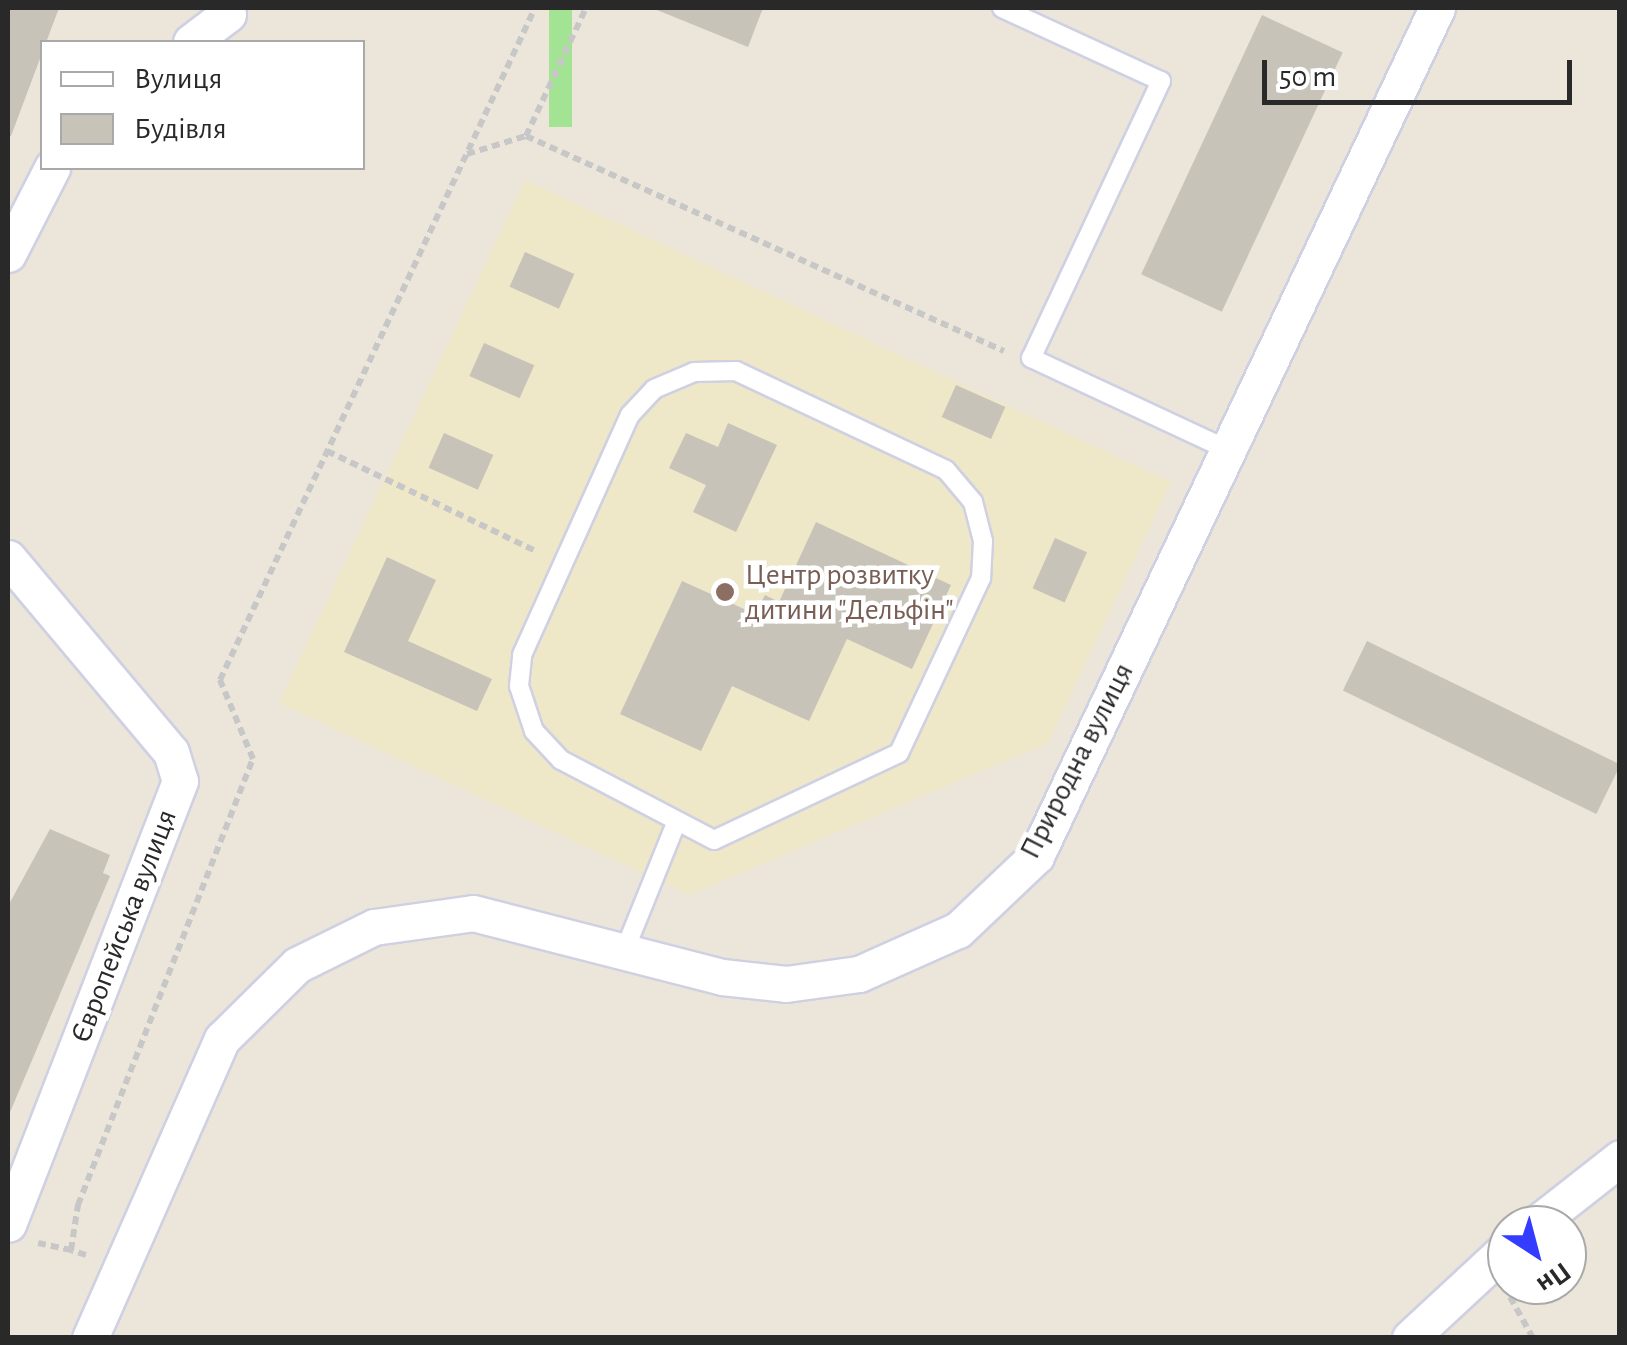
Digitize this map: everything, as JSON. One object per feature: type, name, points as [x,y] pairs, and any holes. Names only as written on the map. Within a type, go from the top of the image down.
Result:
[{"type":"street","points":[[194,40],[228,14],[226,8]]},
{"type":"street","name":"Природна вулиця","points":[[90,1338],[222,1040],[297,966],[374,927],[473,913],[722,976],[786,984],[858,974],[958,930],[1036,856],[1436,8]]},
{"type":"street","points":[[8,254],[51,170]]},
{"type":"street","name":"Європейська вулиця","points":[[8,558],[171,752],[180,780],[8,1224]]},
{"type":"street","points":[[1561,1205],[1620,1158]]},
{"type":"street","points":[[1410,1338],[1487,1267]]},
{"type":"lane","points":[[1002,8],[1160,81],[1031,358],[1228,450]]},
{"type":"lane","points":[[736,371],[946,470],[974,502],[983,541],[981,578],[899,753],[714,840],[561,760],[524,708],[522,655],[563,564],[630,415],[654,389],[694,372],[736,371]]},
{"type":"lane","points":[[624,952],[677,821]]},
{"type":"path","points":[[118,1268],[71,1250],[78,1205],[253,759],[220,680],[535,8]]},
{"type":"path","points":[[526,136],[586,8]]},
{"type":"path","points":[[467,154],[526,136],[1031,358]]},
{"type":"path","points":[[327,452],[563,564]]},
{"type":"shaded area","name":"Центр розвитку дитини \"Дельфін\"","points":[[525,180],[1171,482],[1048,743],[689,895],[279,703]]},
{"type":"green space","points":[[549,8],[572,8],[572,127],[549,127]]},
{"type":"building","points":[[8,8],[59,8],[47,40],[40,40],[40,59],[8,136]]},
{"type":"building","points":[[652,8],[763,8],[748,47]]},
{"type":"building","points":[[1262,15],[1343,53],[1222,312],[1141,274]]},
{"type":"building","points":[[525,252],[574,274],[559,309],[510,287]]},
{"type":"building","points":[[484,343],[534,365],[520,398],[469,376]]},
{"type":"building","points":[[956,385],[1005,407],[991,439],[942,417]]},
{"type":"building","points":[[728,423],[777,445],[736,532],[693,512],[706,485],[669,468],[686,433],[718,447]]},
{"type":"building","points":[[444,433],[493,455],[478,490],[429,468]]},
{"type":"building","points":[[816,522],[951,585],[912,669],[847,639],[809,721],[732,686],[701,751],[620,714],[682,581],[755,614],[765,595],[779,602]]},
{"type":"building","points":[[1055,538],[1087,552],[1065,602],[1033,588]]},
{"type":"building","points":[[387,557],[436,580],[408,641],[492,679],[477,711],[344,652]]},
{"type":"building","points":[[1367,641],[1620,764],[1596,814],[1343,690]]},
{"type":"building","points":[[50,829],[110,855],[103,873],[110,876],[8,1117],[8,906]]},
{"type":"place","name":"Центр розвитку дитини \"Дельфін\"","points":[[725,592]]}]
